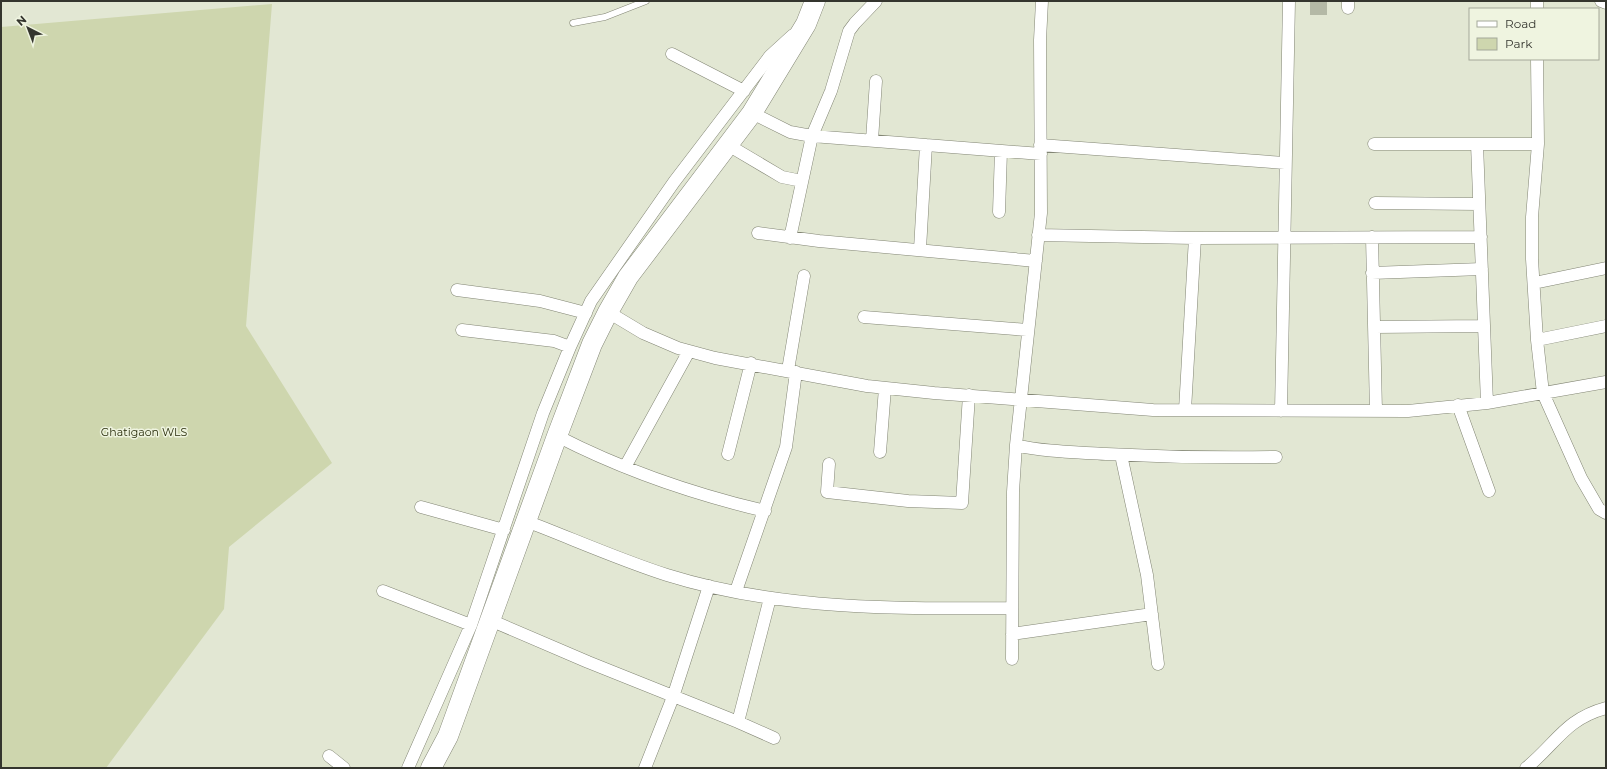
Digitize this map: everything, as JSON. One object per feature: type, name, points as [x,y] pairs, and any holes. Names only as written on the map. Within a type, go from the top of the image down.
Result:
[{"type":"highway","points":[[431,768],[448,736],[557,436],[592,344],[608,312],[628,277],[752,113],[806,24],[815,1]]},
{"type":"street","points":[[790,238],[812,136],[831,91],[849,31],[855,22],[876,1]]},
{"type":"street","points":[[1012,659],[1013,492],[1016,445],[1027,330],[1041,213],[1040,40],[1042,1]]},
{"type":"street","points":[[1281,411],[1283,237],[1289,1]]},
{"type":"street","points":[[1601,1],[1606,2]]},
{"type":"street","points":[[408,768],[471,625],[543,413],[591,301],[674,182],[770,56],[806,24]]},
{"type":"street","points":[[672,54],[744,91]]},
{"type":"street","points":[[1537,60],[1538,144],[1532,217],[1537,340],[1543,393],[1581,478],[1599,509],[1606,513]]},
{"type":"street","points":[[872,140],[876,81]]},
{"type":"street","points":[[752,113],[790,132],[812,136],[1001,151],[1040,149],[1285,164]]},
{"type":"street","points":[[1374,144],[1538,144]]},
{"type":"street","points":[[1477,144],[1487,403]]},
{"type":"street","points":[[728,145],[782,177],[802,182]]},
{"type":"street","points":[[920,249],[926,145]]},
{"type":"street","points":[[999,212],[1001,151]]},
{"type":"street","points":[[1374,203],[1479,204]]},
{"type":"street","points":[[758,234],[1036,260]]},
{"type":"street","points":[[1038,235],[1195,238],[1481,237]]},
{"type":"street","points":[[1372,237],[1376,411]]},
{"type":"street","points":[[1185,410],[1195,238]]},
{"type":"street","points":[[1534,283],[1606,268]]},
{"type":"street","points":[[1372,273],[1482,269]]},
{"type":"street","points":[[736,591],[786,447],[798,304],[804,276]]},
{"type":"street","points":[[457,290],[540,301],[586,313]]},
{"type":"street","points":[[608,312],[643,332],[689,351],[715,358],[752,363],[885,388],[1153,410],[1408,411],[1487,403],[1606,382]]},
{"type":"street","points":[[864,317],[1027,330]]},
{"type":"street","points":[[1374,327],[1484,326]]},
{"type":"street","points":[[1537,340],[1606,326]]},
{"type":"street","points":[[462,330],[554,341],[570,347]]},
{"type":"street","points":[[625,467],[689,351]]},
{"type":"street","points":[[728,454],[752,363]]},
{"type":"street","points":[[880,452],[885,388]]},
{"type":"street","points":[[829,464],[827,492],[908,501],[962,503],[969,395]]},
{"type":"street","points":[[1458,405],[1489,491]]},
{"type":"street","points":[[557,436],[592,454],[658,480],[765,511]]},
{"type":"street","points":[[1016,445],[1039,450],[1121,455],[1201,458],[1276,457]]},
{"type":"street","points":[[1121,455],[1147,575],[1158,664]]},
{"type":"street","points":[[421,507],[504,530]]},
{"type":"street","points":[[526,521],[667,575],[709,586],[770,598],[836,605],[929,609],[1012,608]]},
{"type":"street","points":[[645,768],[673,697],[709,586]]},
{"type":"street","points":[[383,591],[471,625]]},
{"type":"street","points":[[738,722],[770,598]]},
{"type":"street","points":[[1012,634],[1152,614]]},
{"type":"street","points":[[490,620],[774,738]]},
{"type":"street","points":[[1526,768],[1536,760],[1567,727],[1585,716],[1606,708]]},
{"type":"street","points":[[329,756],[344,768]]},
{"type":"lane","points":[[573,23],[605,17],[646,1]]},
{"type":"green space","name":"Ghatigaon WLS","points":[[272,4],[246,326],[332,463],[229,547],[224,609],[106,768],[1,768],[1,27]]},
{"type":"building","points":[[1310,1],[1327,1],[1327,15],[1310,15]]}]
